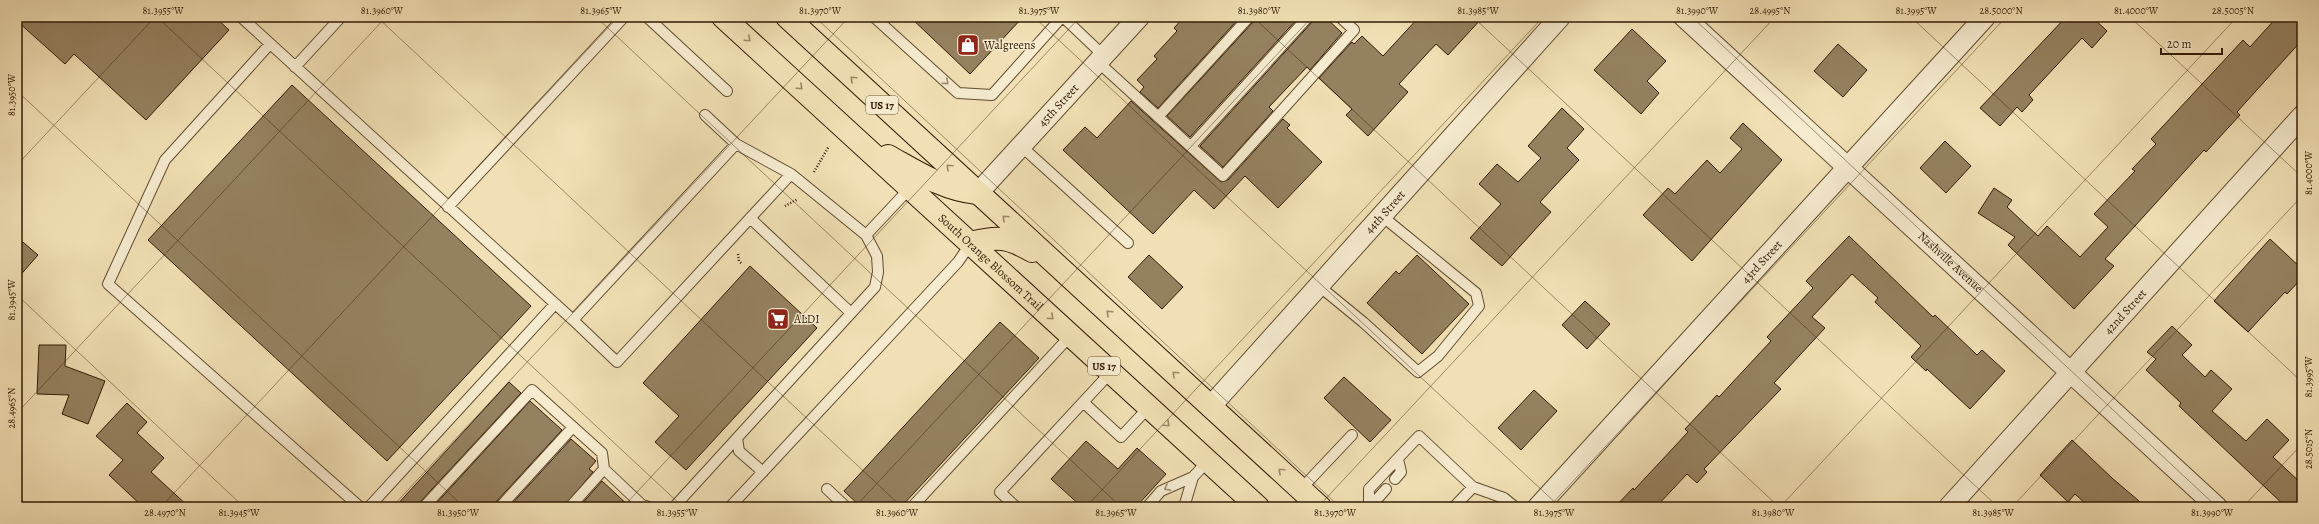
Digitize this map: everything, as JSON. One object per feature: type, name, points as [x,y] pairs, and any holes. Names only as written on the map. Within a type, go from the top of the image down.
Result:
[{"type":"main road","name":"South Orange Blossom Trail","points":[[723,17],[1258,507]]},
{"type":"main road","name":"US 17","points":[[787,17],[1320,507]]},
{"type":"main road","points":[[859,141],[941,185],[960,191],[978,193]]},
{"type":"main road","points":[[971,243],[994,237],[1018,243],[1054,263]]},
{"type":"street","name":"45th Street","points":[[978,193],[1139,17]]},
{"type":"street","name":"44th Street","points":[[1210,407],[1560,17]]},
{"type":"street","name":"Nashville Avenue","points":[[1684,17],[2217,507]]},
{"type":"street","name":"43rd Street","points":[[1538,507],[1985,17]]},
{"type":"street","name":"42nd Street","points":[[1949,507],[2302,116]]},
{"type":"lane","points":[[241,17],[617,362],[791,174]]},
{"type":"lane","points":[[295,67],[341,17]]},
{"type":"lane","points":[[448,206],[624,17]]},
{"type":"lane","points":[[647,17],[727,91]]},
{"type":"lane","points":[[874,17],[958,93],[992,95],[1063,17],[1101,59],[1158,117],[1223,176],[1354,30],[1340,17]]},
{"type":"lane","points":[[1158,117],[1249,17]]},
{"type":"lane","points":[[1190,146],[1308,17]]},
{"type":"lane","points":[[270,44],[165,160],[108,284],[360,507]]},
{"type":"lane","points":[[674,507],[875,287],[878,272],[876,256],[866,235],[791,174],[736,144],[705,115]]},
{"type":"lane","points":[[572,320],[736,144]]},
{"type":"lane","points":[[1021,146],[1128,243]]},
{"type":"lane","points":[[866,235],[910,188]]},
{"type":"lane","points":[[1319,286],[1363,322],[1418,372],[1438,356],[1479,306],[1476,293],[1382,216]]},
{"type":"lane","points":[[750,218],[851,313]]},
{"type":"lane","points":[[730,507],[958,262],[971,243]]},
{"type":"lane","points":[[369,507],[555,304]]},
{"type":"lane","points":[[912,507],[1071,335]]},
{"type":"lane","points":[[1016,507],[1000,492],[1111,372]]},
{"type":"lane","points":[[424,507],[532,390],[602,453],[604,469],[644,506]]},
{"type":"lane","points":[[1083,402],[1122,437],[1149,407]]},
{"type":"lane","points":[[500,507],[573,427]]},
{"type":"lane","points":[[1301,489],[1352,435]]},
{"type":"lane","points":[[1370,507],[1369,489],[1419,436],[1473,487],[1504,498],[1515,507]]},
{"type":"lane","points":[[737,438],[739,451],[763,472]]},
{"type":"lane","points":[[1395,479],[1401,472],[1398,458]]},
{"type":"lane","points":[[1147,507],[1161,491],[1193,477],[1208,462]]},
{"type":"lane","points":[[570,507],[604,469]]},
{"type":"lane","points":[[1184,507],[1193,477]]},
{"type":"lane","points":[[1454,507],[1473,487]]},
{"type":"lane","points":[[827,489],[846,507]]},
{"type":"lane","points":[[1370,507],[1386,489]]},
{"type":"path","points":[[814,172],[829,146]]},
{"type":"path","points":[[782,208],[800,198]]},
{"type":"building","points":[[17,17],[215,17],[229,30],[146,120],[74,54],[65,64],[17,21]]},
{"type":"building","name":"Walgreens","points":[[910,17],[1023,17],[970,74]]},
{"type":"building","points":[[1184,17],[1240,17],[1158,108],[1140,92],[1144,87],[1137,80],[1157,59],[1154,56],[1177,31],[1174,28]]},
{"type":"building","points":[[1255,17],[1299,17],[1190,137],[1167,116],[1254,21]]},
{"type":"building","points":[[1314,17],[1325,17],[1342,33],[1310,70],[1307,67],[1269,107],[1273,111],[1223,167],[1200,146],[1313,21]]},
{"type":"building","points":[[1419,17],[1483,17],[1448,55],[1436,44],[1399,84],[1408,92],[1368,136],[1346,115],[1352,109],[1319,78],[1352,42],[1354,44],[1362,36],[1383,56]]},
{"type":"building","points":[[2066,17],[2092,17],[2107,31],[2092,48],[2082,38],[2029,95],[2033,100],[2022,112],[2017,107],[2000,126],[1980,108]]},
{"type":"building","points":[[2277,17],[2302,17],[2302,40],[2237,112],[2240,115],[2206,152],[2204,150],[2105,259],[2114,266],[2074,309],[2008,245],[2015,237],[1978,213],[1994,188],[2012,200],[2007,207],[2038,236],[2047,226],[2080,257],[2108,227],[2094,214],[2135,171],[2132,169],[2156,144],[2151,139],[2243,40],[2250,47]]},
{"type":"building","points":[[1632,29],[1666,61],[1647,81],[1659,93],[1641,114],[1594,70]]},
{"type":"building","points":[[1838,44],[1867,70],[1843,97],[1814,71]]},
{"type":"building","points":[[292,85],[531,306],[387,461],[148,240]]},
{"type":"building","points":[[1131,101],[1221,182],[1228,180],[1283,119],[1290,125],[1287,128],[1322,162],[1278,208],[1245,176],[1214,209],[1194,190],[1153,234],[1063,150],[1085,127],[1097,138]]},
{"type":"building","points":[[1562,108],[1584,129],[1567,148],[1579,160],[1540,202],[1551,212],[1502,266],[1470,238],[1501,204],[1479,184],[1497,164],[1518,182],[1541,158],[1528,146]]},
{"type":"building","points":[[1743,123],[1782,160],[1692,261],[1643,215],[1668,188],[1675,194],[1707,160],[1720,173],[1742,149],[1730,138]]},
{"type":"building","points":[[1945,141],[1971,166],[1946,193],[1920,168]]},
{"type":"building","points":[[1849,236],[1933,317],[1935,315],[1977,355],[1982,350],[2005,371],[1970,409],[1927,369],[1926,371],[1911,357],[1921,346],[1875,302],[1878,298],[1852,274],[1812,317],[1825,328],[1774,383],[1781,389],[1704,469],[1707,472],[1697,483],[1687,474],[1656,507],[1615,507],[1633,488],[1634,490],[1688,432],[1685,429],[1717,395],[1719,397],[1771,341],[1767,337],[1813,288],[1806,281]]},
{"type":"building","points":[[17,237],[38,255],[17,279]]},
{"type":"building","points":[[2270,239],[2302,269],[2302,278],[2287,294],[2285,292],[2248,332],[2214,301]]},
{"type":"building","points":[[1149,255],[1183,287],[1162,309],[1128,277]]},
{"type":"building","points":[[1417,255],[1469,304],[1422,354],[1367,303],[1396,271],[1399,274]]},
{"type":"building","points":[[750,266],[817,328],[686,470],[655,442],[679,416],[643,383]]},
{"type":"building","points":[[1585,301],[1610,324],[1587,349],[1562,325]]},
{"type":"building","points":[[1000,322],[1039,358],[901,507],[861,507],[844,491]]},
{"type":"building","points":[[2172,326],[2192,345],[2182,355],[2205,377],[2211,370],[2232,389],[2212,411],[2246,441],[2267,419],[2289,440],[2273,457],[2302,484],[2302,507],[2286,507],[2179,406],[2181,403],[2146,370],[2156,359],[2147,352]]},
{"type":"building","points":[[39,345],[66,345],[65,366],[105,381],[88,424],[62,414],[69,395],[37,394]]},
{"type":"building","points":[[1344,377],[1391,420],[1370,442],[1324,398]]},
{"type":"building","points":[[509,382],[521,393],[419,503],[418,507],[395,507]]},
{"type":"building","points":[[1534,390],[1557,411],[1521,450],[1498,428]]},
{"type":"building","points":[[530,401],[562,430],[495,503],[494,507],[433,507]]},
{"type":"building","points":[[127,403],[147,422],[137,433],[164,458],[151,472],[189,507],[143,507],[109,475],[123,460],[96,436]]},
{"type":"building","points":[[571,439],[596,461],[589,469],[593,472],[564,507],[509,507]]},
{"type":"building","points":[[2072,440],[2112,478],[2146,507],[2089,507],[2075,494],[2068,502],[2040,475]]},
{"type":"building","points":[[1086,441],[1118,469],[1137,448],[1166,474],[1136,507],[1082,507],[1051,479]]},
{"type":"building","points":[[602,481],[630,507],[579,507]]},
{"type":"place","name":"Walgreens","points":[[968,45]]},
{"type":"place","name":"ALDI","points":[[778,319]]}]
